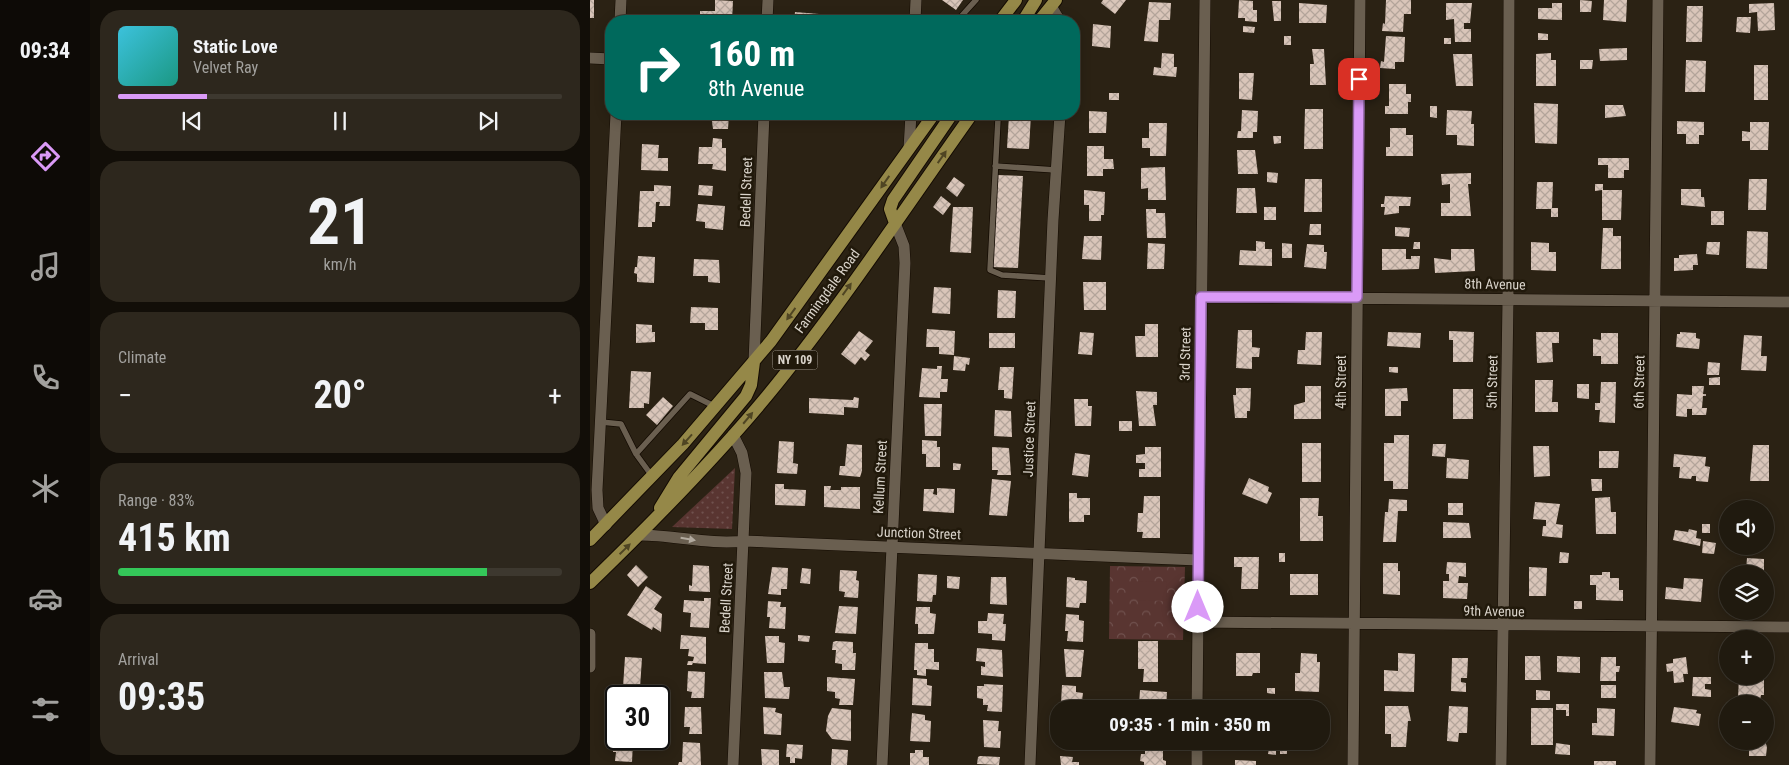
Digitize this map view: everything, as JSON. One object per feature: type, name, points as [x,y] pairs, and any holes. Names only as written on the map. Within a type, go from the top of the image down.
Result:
[{"type":"main road","points":[[1005,15],[1016,0]]},
{"type":"main road","points":[[1027,15],[1036,0]]},
{"type":"main road","points":[[1044,15],[1053,3]]},
{"type":"main road","name":"Farmingdale Road","points":[[590,540],[653,477],[754,362],[798,305],[930,120]]},
{"type":"main road","points":[[895,223],[890,209],[893,200],[948,120]]},
{"type":"main road","name":"Farmingdale Road","points":[[590,583],[651,524],[733,435],[804,348],[968,120]]},
{"type":"main road","points":[[651,524],[679,477],[746,396],[751,385],[754,362]]},
{"type":"street","points":[[620,15],[621,0]]},
{"type":"street","points":[[768,0],[768,15]]},
{"type":"street","points":[[915,15],[916,0]]},
{"type":"street","name":"3rd Street","points":[[1197,700],[1205,0]]},
{"type":"street","name":"4th Street","points":[[1353,765],[1360,0]]},
{"type":"street","name":"5th Street","points":[[1502,765],[1508,300],[1509,0]]},
{"type":"street","name":"6th Street","points":[[1650,765],[1658,0]]},
{"type":"street","points":[[1053,3],[1058,15]]},
{"type":"street","points":[[590,58],[605,59]]},
{"type":"street","points":[[606,524],[600,514],[597,490],[616,120]]},
{"type":"street","name":"Bedell Street","points":[[754,362],[764,120]]},
{"type":"street","points":[[909,149],[911,120]]},
{"type":"street","name":"Justice Street","points":[[1030,765],[1050,278],[1060,120]]},
{"type":"street","name":"Kellum Street","points":[[882,765],[905,263],[904,246],[895,223]]},
{"type":"street","name":"8th Avenue","points":[[1201,297],[1789,302]]},
{"type":"street","name":"Bedell Street","points":[[733,435],[746,465],[734,765]]},
{"type":"street","name":"Junction Street","points":[[639,535],[666,535],[698,541],[728,543],[744,541],[1198,560]]},
{"type":"street","name":"9th Avenue","points":[[1198,622],[1789,627]]},
{"type":"street","points":[[590,634],[590,668]]},
{"type":"street","points":[[1197,750],[1197,765]]},
{"type":"lane","points":[[962,15],[976,0]]},
{"type":"lane","points":[[998,120],[990,270],[1002,275],[1050,278]]},
{"type":"lane","points":[[995,166],[1056,170]]},
{"type":"lane","points":[[636,454],[690,394],[716,407]]},
{"type":"lane","points":[[601,422],[621,424],[636,454],[653,477]]},
{"type":"green space","points":[[735,468],[732,529],[672,527]]},
{"type":"green space","points":[[1110,566],[1185,567],[1183,640],[1109,639]]},
{"type":"green space","points":[[1138,581],[1167,582],[1166,601],[1138,600]]},
{"type":"building","points":[[590,0],[594,0],[594,18],[590,18]]},
{"type":"building","points":[[715,0],[733,1],[732,15],[700,15],[700,11],[715,11]]},
{"type":"building","points":[[942,0],[963,0],[956,10]]},
{"type":"building","points":[[1103,0],[1126,0],[1115,14],[1101,3]]},
{"type":"building","points":[[1239,0],[1253,1],[1253,10],[1257,10],[1257,22],[1238,18]]},
{"type":"building","points":[[1386,0],[1411,0],[1411,14],[1404,14],[1403,32],[1382,31],[1383,23],[1385,24]]},
{"type":"building","points":[[1580,0],[1592,1],[1591,12],[1580,12]]},
{"type":"building","points":[[1604,0],[1627,0],[1626,22],[1603,20]]},
{"type":"building","points":[[1272,1],[1281,1],[1281,21],[1274,21]]},
{"type":"building","points":[[1149,2],[1171,3],[1170,20],[1159,20],[1158,42],[1144,41]]},
{"type":"building","points":[[1299,3],[1327,5],[1326,23],[1299,23]]},
{"type":"building","points":[[1446,3],[1472,3],[1470,23],[1464,23],[1464,29],[1471,29],[1471,42],[1455,42],[1454,19],[1446,20]]},
{"type":"building","points":[[1552,3],[1562,3],[1562,20],[1538,19],[1538,8],[1552,8]]},
{"type":"building","points":[[1774,3],[1775,30],[1758,31],[1757,12],[1749,13],[1749,4]]},
{"type":"building","points":[[1687,6],[1703,6],[1702,42],[1686,42]]},
{"type":"building","points":[[795,12],[819,14],[819,15],[795,15]]},
{"type":"building","points":[[1737,17],[1751,17],[1750,33],[1736,32]]},
{"type":"building","points":[[1093,24],[1111,26],[1110,48],[1092,46]]},
{"type":"building","points":[[1243,26],[1255,27],[1254,33],[1243,32]]},
{"type":"building","points":[[1538,33],[1548,34],[1548,40],[1538,40]]},
{"type":"building","points":[[1284,36],[1291,36],[1291,45],[1284,45]]},
{"type":"building","points":[[1386,36],[1405,37],[1404,62],[1395,62],[1395,69],[1380,68],[1381,61],[1384,62]]},
{"type":"building","points":[[1444,38],[1451,38],[1451,44],[1444,44]]},
{"type":"building","points":[[1627,48],[1627,60],[1600,61],[1599,49]]},
{"type":"building","points":[[1312,49],[1324,49],[1326,85],[1310,85],[1310,64],[1314,64]]},
{"type":"building","points":[[1162,53],[1174,54],[1174,67],[1177,67],[1176,77],[1153,75],[1154,67],[1161,68]]},
{"type":"building","points":[[1551,53],[1551,60],[1556,60],[1556,86],[1536,86],[1536,54]]},
{"type":"building","points":[[1453,54],[1472,54],[1473,86],[1456,86]]},
{"type":"building","points":[[1580,60],[1593,60],[1592,69],[1580,69]]},
{"type":"building","points":[[1686,60],[1706,61],[1705,92],[1685,92]]},
{"type":"building","points":[[1754,65],[1768,65],[1768,100],[1754,100]]},
{"type":"building","points":[[1239,73],[1254,73],[1252,100],[1239,99]]},
{"type":"building","points":[[1389,84],[1406,84],[1406,94],[1411,94],[1411,102],[1408,102],[1408,114],[1385,114],[1385,106],[1389,106]]},
{"type":"building","points":[[1109,93],[1119,93],[1119,100],[1109,100]]},
{"type":"building","points":[[1534,103],[1558,104],[1557,144],[1535,143]]},
{"type":"building","points":[[1605,105],[1623,105],[1626,116],[1605,118]]},
{"type":"building","points":[[1430,106],[1437,106],[1437,118],[1430,117]]},
{"type":"building","points":[[1305,109],[1323,109],[1323,149],[1304,149]]},
{"type":"building","points":[[1242,110],[1258,111],[1257,132],[1253,132],[1253,138],[1237,138],[1238,131],[1241,131]]},
{"type":"building","points":[[1447,110],[1472,111],[1471,124],[1474,124],[1474,146],[1457,145],[1457,135],[1446,135]]},
{"type":"building","points":[[1089,111],[1107,112],[1106,133],[1089,133]]},
{"type":"building","points":[[712,120],[729,120],[728,129],[713,129]]},
{"type":"building","points":[[1009,120],[1031,120],[1029,149],[1007,148]]},
{"type":"building","points":[[1677,121],[1704,122],[1704,135],[1699,135],[1699,144],[1686,144],[1686,134],[1677,134]]},
{"type":"building","points":[[1750,122],[1769,122],[1768,150],[1750,150],[1750,141],[1742,141],[1742,131],[1750,132]]},
{"type":"building","points":[[1149,123],[1167,123],[1166,156],[1150,156],[1150,148],[1142,148],[1142,138],[1149,138]]},
{"type":"building","points":[[1390,128],[1406,128],[1406,135],[1413,135],[1413,156],[1386,156],[1386,147],[1390,147]]},
{"type":"building","points":[[1273,136],[1281,136],[1281,143],[1274,144]]},
{"type":"building","points":[[713,138],[722,139],[722,148],[726,148],[726,171],[712,169],[713,164],[698,164],[699,147],[712,147]]},
{"type":"building","points":[[642,144],[659,145],[658,158],[668,158],[668,171],[641,170]]},
{"type":"building","points":[[1087,146],[1104,146],[1104,159],[1113,159],[1114,169],[1103,169],[1103,176],[1087,176]]},
{"type":"building","points":[[1237,150],[1255,150],[1258,174],[1238,174]]},
{"type":"building","points":[[1598,158],[1629,158],[1629,170],[1624,170],[1624,178],[1608,178],[1608,165],[1598,165]]},
{"type":"building","points":[[1165,167],[1166,200],[1148,200],[1148,188],[1141,189],[1141,168]]},
{"type":"building","points":[[1267,172],[1278,173],[1277,183],[1267,182]]},
{"type":"building","points":[[1471,173],[1471,184],[1468,184],[1471,216],[1441,216],[1441,203],[1450,203],[1450,184],[1442,185],[1441,174]]},
{"type":"building","points":[[997,175],[1023,176],[1018,268],[992,267]]},
{"type":"building","points":[[954,177],[965,185],[957,197],[946,188]]},
{"type":"building","points":[[1305,179],[1322,179],[1322,212],[1304,212]]},
{"type":"building","points":[[1749,179],[1767,179],[1766,210],[1748,210]]},
{"type":"building","points":[[1537,182],[1553,182],[1552,208],[1558,208],[1558,217],[1551,217],[1551,209],[1536,209]]},
{"type":"building","points":[[1595,184],[1603,184],[1603,190],[1622,190],[1621,220],[1602,220],[1602,190],[1595,191]]},
{"type":"building","points":[[654,185],[671,186],[670,206],[659,206],[660,202],[656,202],[655,222],[652,222],[652,227],[638,227],[640,191],[654,191]]},
{"type":"building","points":[[699,185],[713,186],[712,196],[698,195]]},
{"type":"building","points":[[1237,188],[1255,188],[1257,213],[1236,213]]},
{"type":"building","points":[[1681,189],[1701,189],[1701,197],[1704,197],[1705,207],[1681,205]]},
{"type":"building","points":[[1084,190],[1105,192],[1104,215],[1101,215],[1101,221],[1089,221],[1089,205],[1084,205]]},
{"type":"building","points":[[941,196],[951,204],[943,215],[933,207]]},
{"type":"building","points":[[1385,196],[1411,197],[1410,206],[1399,206],[1399,213],[1384,215],[1385,207],[1381,207],[1381,204],[1384,204]]},
{"type":"building","points":[[698,204],[725,206],[723,230],[705,228],[705,222],[696,221]]},
{"type":"building","points":[[953,207],[973,207],[971,253],[950,252]]},
{"type":"building","points":[[1264,207],[1276,207],[1276,220],[1264,220]]},
{"type":"building","points":[[1146,209],[1156,209],[1156,213],[1165,213],[1166,238],[1147,238]]},
{"type":"building","points":[[1711,211],[1724,211],[1724,225],[1711,225]]},
{"type":"building","points":[[1310,224],[1321,224],[1321,235],[1309,235]]},
{"type":"building","points":[[1395,227],[1410,228],[1409,237],[1395,236]]},
{"type":"building","points":[[1603,228],[1613,228],[1613,236],[1621,236],[1621,269],[1601,269]]},
{"type":"building","points":[[1747,231],[1768,232],[1767,269],[1746,268]]},
{"type":"building","points":[[1084,236],[1102,236],[1101,260],[1082,259]]},
{"type":"building","points":[[1256,241],[1265,242],[1265,249],[1272,249],[1272,266],[1239,265],[1240,250],[1256,251]]},
{"type":"building","points":[[1414,242],[1420,242],[1420,249],[1413,249]]},
{"type":"building","points":[[1531,242],[1549,243],[1549,252],[1556,252],[1556,271],[1531,270]]},
{"type":"building","points":[[1707,242],[1720,242],[1719,255],[1706,254]]},
{"type":"building","points":[[1148,243],[1165,244],[1164,269],[1147,269]]},
{"type":"building","points":[[1282,243],[1292,244],[1292,258],[1282,258]]},
{"type":"building","points":[[1307,244],[1324,245],[1324,252],[1327,252],[1326,269],[1304,267]]},
{"type":"building","points":[[1382,249],[1406,249],[1406,259],[1411,259],[1411,256],[1420,256],[1419,269],[1382,270]]},
{"type":"building","points":[[1451,249],[1474,249],[1475,271],[1435,273],[1434,258],[1451,260]]},
{"type":"building","points":[[1697,254],[1698,265],[1693,265],[1693,270],[1674,271],[1674,258],[1679,258],[1679,255]]},
{"type":"building","points":[[638,256],[655,257],[654,283],[637,282],[637,274],[634,273],[635,267],[637,267]]},
{"type":"building","points":[[694,259],[719,260],[720,283],[708,282],[708,276],[693,276]]},
{"type":"building","points":[[1083,282],[1106,282],[1106,310],[1084,310]]},
{"type":"building","points":[[934,287],[951,288],[950,314],[932,313]]},
{"type":"building","points":[[998,290],[1016,291],[1015,318],[997,318]]},
{"type":"building","points":[[691,307],[718,308],[718,330],[705,330],[705,323],[690,323]]},
{"type":"building","points":[[636,324],[652,325],[652,332],[655,332],[655,342],[636,343]]},
{"type":"building","points":[[1145,324],[1158,324],[1158,357],[1136,357],[1135,336],[1145,336]]},
{"type":"building","points":[[927,329],[955,331],[954,355],[939,354],[939,347],[926,347]]},
{"type":"building","points":[[1238,330],[1252,330],[1252,347],[1260,348],[1259,357],[1252,357],[1252,369],[1236,368]]},
{"type":"building","points":[[859,331],[873,341],[865,351],[870,355],[865,361],[861,357],[855,365],[841,354]]},
{"type":"building","points":[[1449,331],[1474,332],[1473,362],[1453,362],[1453,340],[1449,340]]},
{"type":"building","points":[[1080,332],[1094,333],[1092,355],[1078,354]]},
{"type":"building","points":[[1306,332],[1322,332],[1321,365],[1297,364],[1298,350],[1305,350]]},
{"type":"building","points":[[1388,332],[1421,333],[1420,348],[1387,346]]},
{"type":"building","points":[[1536,332],[1559,332],[1559,343],[1552,343],[1553,362],[1537,363]]},
{"type":"building","points":[[1680,332],[1696,333],[1696,338],[1700,339],[1699,349],[1676,347],[1677,334],[1680,334]]},
{"type":"building","points":[[989,333],[1015,333],[1015,348],[989,348]]},
{"type":"building","points":[[1601,333],[1618,333],[1618,364],[1601,364],[1601,356],[1593,356],[1593,339],[1601,340]]},
{"type":"building","points":[[1744,335],[1762,336],[1761,356],[1767,356],[1766,371],[1741,370]]},
{"type":"building","points":[[954,356],[970,358],[969,365],[966,364],[965,371],[953,370]]},
{"type":"building","points":[[1708,362],[1720,363],[1719,375],[1707,375]]},
{"type":"building","points":[[937,366],[942,366],[941,379],[948,379],[947,392],[940,392],[940,398],[919,397],[922,368],[937,369]]},
{"type":"building","points":[[1000,367],[1014,367],[1012,399],[1004,398],[1004,390],[998,390]]},
{"type":"building","points":[[1389,367],[1398,367],[1398,373],[1389,372]]},
{"type":"building","points":[[631,371],[651,372],[649,404],[644,403],[644,408],[629,408]]},
{"type":"building","points":[[1720,377],[1720,385],[1709,385],[1709,378]]},
{"type":"building","points":[[1535,380],[1553,380],[1552,402],[1558,402],[1558,412],[1535,412]]},
{"type":"building","points":[[1601,382],[1616,382],[1615,423],[1599,422],[1600,410],[1595,410],[1595,403],[1600,403]]},
{"type":"building","points":[[1577,384],[1589,384],[1589,399],[1577,398]]},
{"type":"building","points":[[1305,386],[1321,386],[1321,419],[1294,419],[1294,405],[1305,402]]},
{"type":"building","points":[[1692,386],[1704,386],[1703,394],[1706,394],[1706,396],[1703,396],[1702,408],[1707,408],[1706,415],[1692,415],[1692,409],[1687,409],[1687,417],[1676,416],[1677,394],[1692,395]]},
{"type":"building","points":[[1236,388],[1251,388],[1250,411],[1247,411],[1247,418],[1235,418],[1233,395],[1236,395]]},
{"type":"building","points":[[1407,388],[1408,401],[1401,401],[1401,416],[1385,416],[1385,389]]},
{"type":"building","points":[[1453,389],[1473,389],[1473,419],[1453,419]]},
{"type":"building","points":[[1136,391],[1157,392],[1157,405],[1153,405],[1156,426],[1139,426]]},
{"type":"building","points":[[663,397],[673,406],[657,425],[646,415]]},
{"type":"building","points":[[854,397],[859,398],[858,408],[844,407],[844,415],[809,413],[809,398],[853,400]]},
{"type":"building","points":[[1074,399],[1088,399],[1088,406],[1092,406],[1091,426],[1075,426]]},
{"type":"building","points":[[924,404],[942,404],[941,436],[925,436]]},
{"type":"building","points":[[995,410],[1011,411],[1012,437],[994,436]]},
{"type":"building","points":[[1119,421],[1132,421],[1132,431],[1119,431]]},
{"type":"building","points":[[1394,435],[1409,435],[1408,489],[1393,489],[1393,481],[1384,481],[1384,443],[1394,443]]},
{"type":"building","points":[[922,440],[937,441],[937,447],[940,447],[940,467],[926,467],[926,454],[922,454]]},
{"type":"building","points":[[779,441],[794,442],[793,463],[798,464],[797,474],[777,473]]},
{"type":"building","points":[[1302,443],[1321,443],[1321,482],[1302,482]]},
{"type":"building","points":[[847,444],[862,445],[862,471],[860,477],[839,475],[840,466],[845,466]]},
{"type":"building","points":[[1433,444],[1446,444],[1445,457],[1432,456]]},
{"type":"building","points":[[1753,445],[1769,445],[1769,481],[1750,481]]},
{"type":"building","points":[[1533,446],[1549,446],[1550,476],[1534,477]]},
{"type":"building","points":[[992,447],[1009,448],[1011,475],[997,475],[998,470],[992,470]]},
{"type":"building","points":[[1145,447],[1161,447],[1161,477],[1139,477],[1139,469],[1145,469],[1145,463],[1136,463],[1136,455],[1145,454]]},
{"type":"building","points":[[1599,451],[1619,451],[1618,468],[1599,468]]},
{"type":"building","points":[[1075,453],[1090,455],[1088,477],[1072,475]]},
{"type":"building","points":[[1674,454],[1706,457],[1705,466],[1710,467],[1708,482],[1696,481],[1696,476],[1692,476],[1691,479],[1679,478],[1680,467],[1673,467]]},
{"type":"building","points":[[1447,458],[1469,460],[1468,479],[1446,478]]},
{"type":"building","points":[[953,463],[961,464],[960,470],[953,470]]},
{"type":"building","points":[[1249,478],[1269,487],[1268,491],[1272,493],[1267,504],[1242,494]]},
{"type":"building","points":[[992,479],[1011,481],[1007,516],[989,515]]},
{"type":"building","points":[[1591,479],[1602,479],[1602,491],[1592,491]]},
{"type":"building","points":[[775,484],[784,484],[784,489],[806,490],[805,506],[775,505]]},
{"type":"building","points":[[824,486],[831,486],[830,490],[841,490],[841,487],[860,487],[860,509],[824,507]]},
{"type":"building","points":[[937,488],[955,489],[954,513],[923,511],[924,489],[934,489],[933,494],[937,495]]},
{"type":"building","points":[[1069,493],[1077,493],[1077,498],[1090,498],[1090,515],[1084,515],[1084,522],[1069,522]]},
{"type":"building","points":[[1144,496],[1160,496],[1160,538],[1142,538],[1143,532],[1137,532],[1138,513],[1143,513]]},
{"type":"building","points":[[1610,497],[1611,512],[1616,512],[1616,534],[1596,534],[1595,498]]},
{"type":"building","points":[[1300,498],[1319,498],[1318,516],[1323,516],[1323,541],[1300,541]]},
{"type":"building","points":[[1389,499],[1407,500],[1407,511],[1398,511],[1396,542],[1383,542],[1385,512],[1388,512]]},
{"type":"building","points":[[1535,502],[1560,504],[1556,524],[1563,525],[1562,538],[1542,536],[1546,520],[1533,519]]},
{"type":"building","points":[[1448,503],[1463,503],[1463,515],[1448,515]]},
{"type":"building","points":[[1443,522],[1469,523],[1471,538],[1443,538]]},
{"type":"building","points":[[1702,524],[1710,524],[1710,533],[1702,533]]},
{"type":"building","points":[[1689,529],[1697,531],[1696,538],[1701,539],[1700,546],[1673,540],[1675,530],[1688,532]]},
{"type":"building","points":[[1703,541],[1716,543],[1714,554],[1702,553]]},
{"type":"building","points":[[1560,552],[1569,553],[1568,563],[1559,563]]},
{"type":"building","points":[[1279,553],[1285,553],[1285,562],[1279,562]]},
{"type":"building","points":[[1234,557],[1259,557],[1258,589],[1241,589],[1242,567],[1234,567]]},
{"type":"building","points":[[1747,558],[1764,559],[1764,565],[1746,565]]},
{"type":"building","points":[[1447,562],[1466,563],[1466,577],[1459,576],[1458,583],[1468,583],[1467,599],[1443,598],[1443,581],[1449,581],[1449,574],[1446,574]]},
{"type":"building","points":[[1383,563],[1398,563],[1400,595],[1383,594]]},
{"type":"building","points":[[636,565],[648,577],[638,587],[627,575]]},
{"type":"building","points":[[693,565],[709,566],[710,592],[689,591],[689,585],[692,586]]},
{"type":"building","points":[[772,567],[788,568],[787,589],[781,589],[781,595],[768,594]]},
{"type":"building","points":[[1529,567],[1547,568],[1546,596],[1529,596]]},
{"type":"building","points":[[802,568],[811,569],[810,584],[800,583]]},
{"type":"building","points":[[840,570],[857,571],[856,580],[859,581],[858,598],[844,597],[845,592],[839,591]]},
{"type":"building","points":[[1602,572],[1610,572],[1610,578],[1619,578],[1619,590],[1623,590],[1623,601],[1596,600],[1596,585],[1590,585],[1590,575],[1602,575]]},
{"type":"building","points":[[918,574],[937,575],[936,595],[933,595],[932,602],[917,601]]},
{"type":"building","points":[[1290,574],[1318,574],[1318,595],[1290,595]]},
{"type":"building","points":[[947,576],[960,577],[959,589],[947,588]]},
{"type":"building","points":[[991,577],[1006,577],[1007,605],[990,604]]},
{"type":"building","points":[[1067,577],[1087,581],[1086,603],[1080,603],[1079,608],[1066,607]]},
{"type":"building","points":[[1684,578],[1703,579],[1701,602],[1665,599],[1666,587],[1683,589]]},
{"type":"building","points":[[646,586],[662,597],[654,609],[662,614],[661,632],[653,627],[652,630],[627,615]]},
{"type":"building","points":[[704,598],[711,598],[709,628],[690,627],[691,613],[683,612],[684,600],[704,601]]},
{"type":"building","points":[[768,601],[781,602],[780,607],[786,607],[785,629],[769,628],[770,617],[767,617]]},
{"type":"building","points":[[1574,601],[1582,601],[1582,609],[1574,609]]},
{"type":"building","points":[[839,606],[858,607],[856,634],[835,633]]},
{"type":"building","points":[[916,607],[930,607],[930,613],[936,614],[934,634],[918,634],[918,624],[915,624]]},
{"type":"building","points":[[988,613],[1004,614],[1003,624],[1006,624],[1005,641],[992,640],[992,634],[978,633],[978,621],[987,621]]},
{"type":"building","points":[[1066,614],[1079,615],[1079,620],[1084,621],[1083,642],[1067,641],[1068,631],[1065,631]]},
{"type":"building","points":[[681,635],[706,637],[706,664],[693,663],[692,665],[687,665],[688,661],[693,661],[694,657],[688,656],[689,649],[680,649]]},
{"type":"building","points":[[798,635],[810,636],[809,642],[798,641]]},
{"type":"building","points":[[765,636],[779,636],[779,642],[785,643],[784,663],[767,663]]},
{"type":"building","points":[[1138,641],[1158,641],[1158,682],[1143,682],[1144,669],[1138,669]]},
{"type":"building","points":[[833,642],[853,642],[853,653],[856,653],[855,670],[842,670],[842,664],[835,663],[836,650],[832,650]]},
{"type":"building","points":[[915,643],[928,643],[928,649],[934,649],[934,662],[939,662],[939,670],[926,669],[926,676],[917,675],[917,670],[914,670]]},
{"type":"building","points":[[977,648],[1002,650],[1003,677],[981,675],[981,666],[985,667],[985,662],[976,661]]},
{"type":"building","points":[[1064,649],[1084,650],[1081,677],[1066,677]]},
{"type":"building","points":[[1236,653],[1260,653],[1260,673],[1253,673],[1252,676],[1236,676]]},
{"type":"building","points":[[1301,653],[1317,654],[1317,662],[1320,662],[1319,692],[1295,691],[1295,673],[1300,673]]},
{"type":"building","points":[[1398,653],[1415,654],[1414,692],[1384,691],[1384,670],[1398,671]]},
{"type":"building","points":[[1525,656],[1540,656],[1541,680],[1525,680]]},
{"type":"building","points":[[1557,656],[1580,657],[1580,673],[1557,672]]},
{"type":"building","points":[[625,657],[642,658],[640,685],[623,685]]},
{"type":"building","points":[[1601,657],[1616,657],[1616,666],[1620,666],[1619,672],[1616,672],[1616,681],[1600,681]]},
{"type":"building","points":[[1686,657],[1688,674],[1683,674],[1684,682],[1674,683],[1673,671],[1667,672],[1666,664],[1673,663],[1673,659]]},
{"type":"building","points":[[1452,658],[1468,658],[1467,678],[1461,678],[1461,682],[1466,683],[1466,692],[1451,691]]},
{"type":"building","points":[[688,671],[705,672],[704,698],[691,698],[692,692],[687,691]]},
{"type":"building","points":[[764,672],[782,672],[784,687],[790,687],[789,699],[765,698]]},
{"type":"building","points":[[827,677],[855,679],[853,705],[839,705],[840,699],[835,698],[835,692],[827,691]]},
{"type":"building","points":[[1693,677],[1711,677],[1711,684],[1705,684],[1705,689],[1711,690],[1711,697],[1692,696]]},
{"type":"building","points":[[913,678],[927,679],[927,685],[932,686],[931,706],[912,705]]},
{"type":"building","points":[[984,684],[1003,685],[1002,712],[987,711],[988,705],[983,705],[983,699],[977,698],[977,686],[984,686]]},
{"type":"building","points":[[1062,685],[1076,686],[1076,692],[1083,693],[1082,700],[1061,700]]},
{"type":"building","points":[[1601,685],[1616,685],[1616,698],[1601,698]]},
{"type":"building","points":[[1739,685],[1764,685],[1764,695],[1738,695]]},
{"type":"building","points":[[1267,688],[1275,688],[1275,694],[1267,693]]},
{"type":"building","points":[[1140,690],[1167,692],[1167,700],[1139,700]]},
{"type":"building","points":[[1536,690],[1550,691],[1550,700],[1536,700]]},
{"type":"building","points":[[1556,704],[1569,704],[1569,716],[1566,716],[1566,710],[1556,710]]},
{"type":"building","points":[[1385,706],[1408,706],[1411,721],[1408,721],[1406,747],[1391,747],[1391,734],[1385,734]]},
{"type":"building","points":[[1449,706],[1468,707],[1467,733],[1459,733],[1458,742],[1447,741]]},
{"type":"building","points":[[685,707],[701,707],[702,734],[689,734],[690,727],[684,727]]},
{"type":"building","points":[[763,707],[776,708],[775,712],[782,714],[781,735],[764,734]]},
{"type":"building","points":[[1674,707],[1697,710],[1696,713],[1701,714],[1699,726],[1671,722]]},
{"type":"building","points":[[832,708],[851,710],[851,741],[832,739],[826,731],[828,716]]},
{"type":"building","points":[[1531,708],[1553,708],[1553,745],[1531,745]]},
{"type":"building","points":[[1597,708],[1615,709],[1614,736],[1592,735],[1592,723],[1597,723]]},
{"type":"building","points":[[912,713],[925,715],[925,720],[931,721],[930,742],[910,741]]},
{"type":"building","points":[[983,720],[999,721],[998,731],[1001,731],[1000,748],[984,747]]},
{"type":"building","points":[[683,742],[700,743],[701,765],[678,765],[679,762],[682,762]]},
{"type":"building","points":[[1556,743],[1570,745],[1570,755],[1555,754]]},
{"type":"building","points":[[787,744],[803,745],[802,759],[795,758],[795,763],[790,763],[790,757],[786,757]]},
{"type":"building","points":[[761,749],[779,750],[779,765],[762,765]]},
{"type":"building","points":[[832,749],[848,750],[847,765],[831,765]]},
{"type":"building","points":[[613,750],[633,750],[632,762],[615,761],[616,752],[613,752]]},
{"type":"building","points":[[915,750],[923,750],[923,757],[929,757],[929,765],[910,765],[910,753],[915,753]]},
{"type":"building","points":[[1145,750],[1163,751],[1163,760],[1166,761],[1166,765],[1144,765],[1144,762],[1140,761],[1141,754],[1145,754]]},
{"type":"building","points":[[1269,750],[1276,750],[1276,755],[1268,754]]},
{"type":"building","points":[[1280,750],[1287,750],[1287,754],[1280,754]]},
{"type":"building","points":[[1749,750],[1767,750],[1766,756],[1749,756]]},
{"type":"building","points":[[1060,756],[1073,757],[1072,762],[1079,762],[1079,765],[1061,765]]},
{"type":"building","points":[[978,757],[1000,757],[999,765],[977,764]]},
{"type":"building","points":[[1235,760],[1256,761],[1256,765],[1235,765]]},
{"type":"building","points":[[1594,761],[1616,761],[1616,765],[1594,765]]},
{"type":"route","points":[[1198,607],[1201,297],[1357,297],[1359,79]]}]
